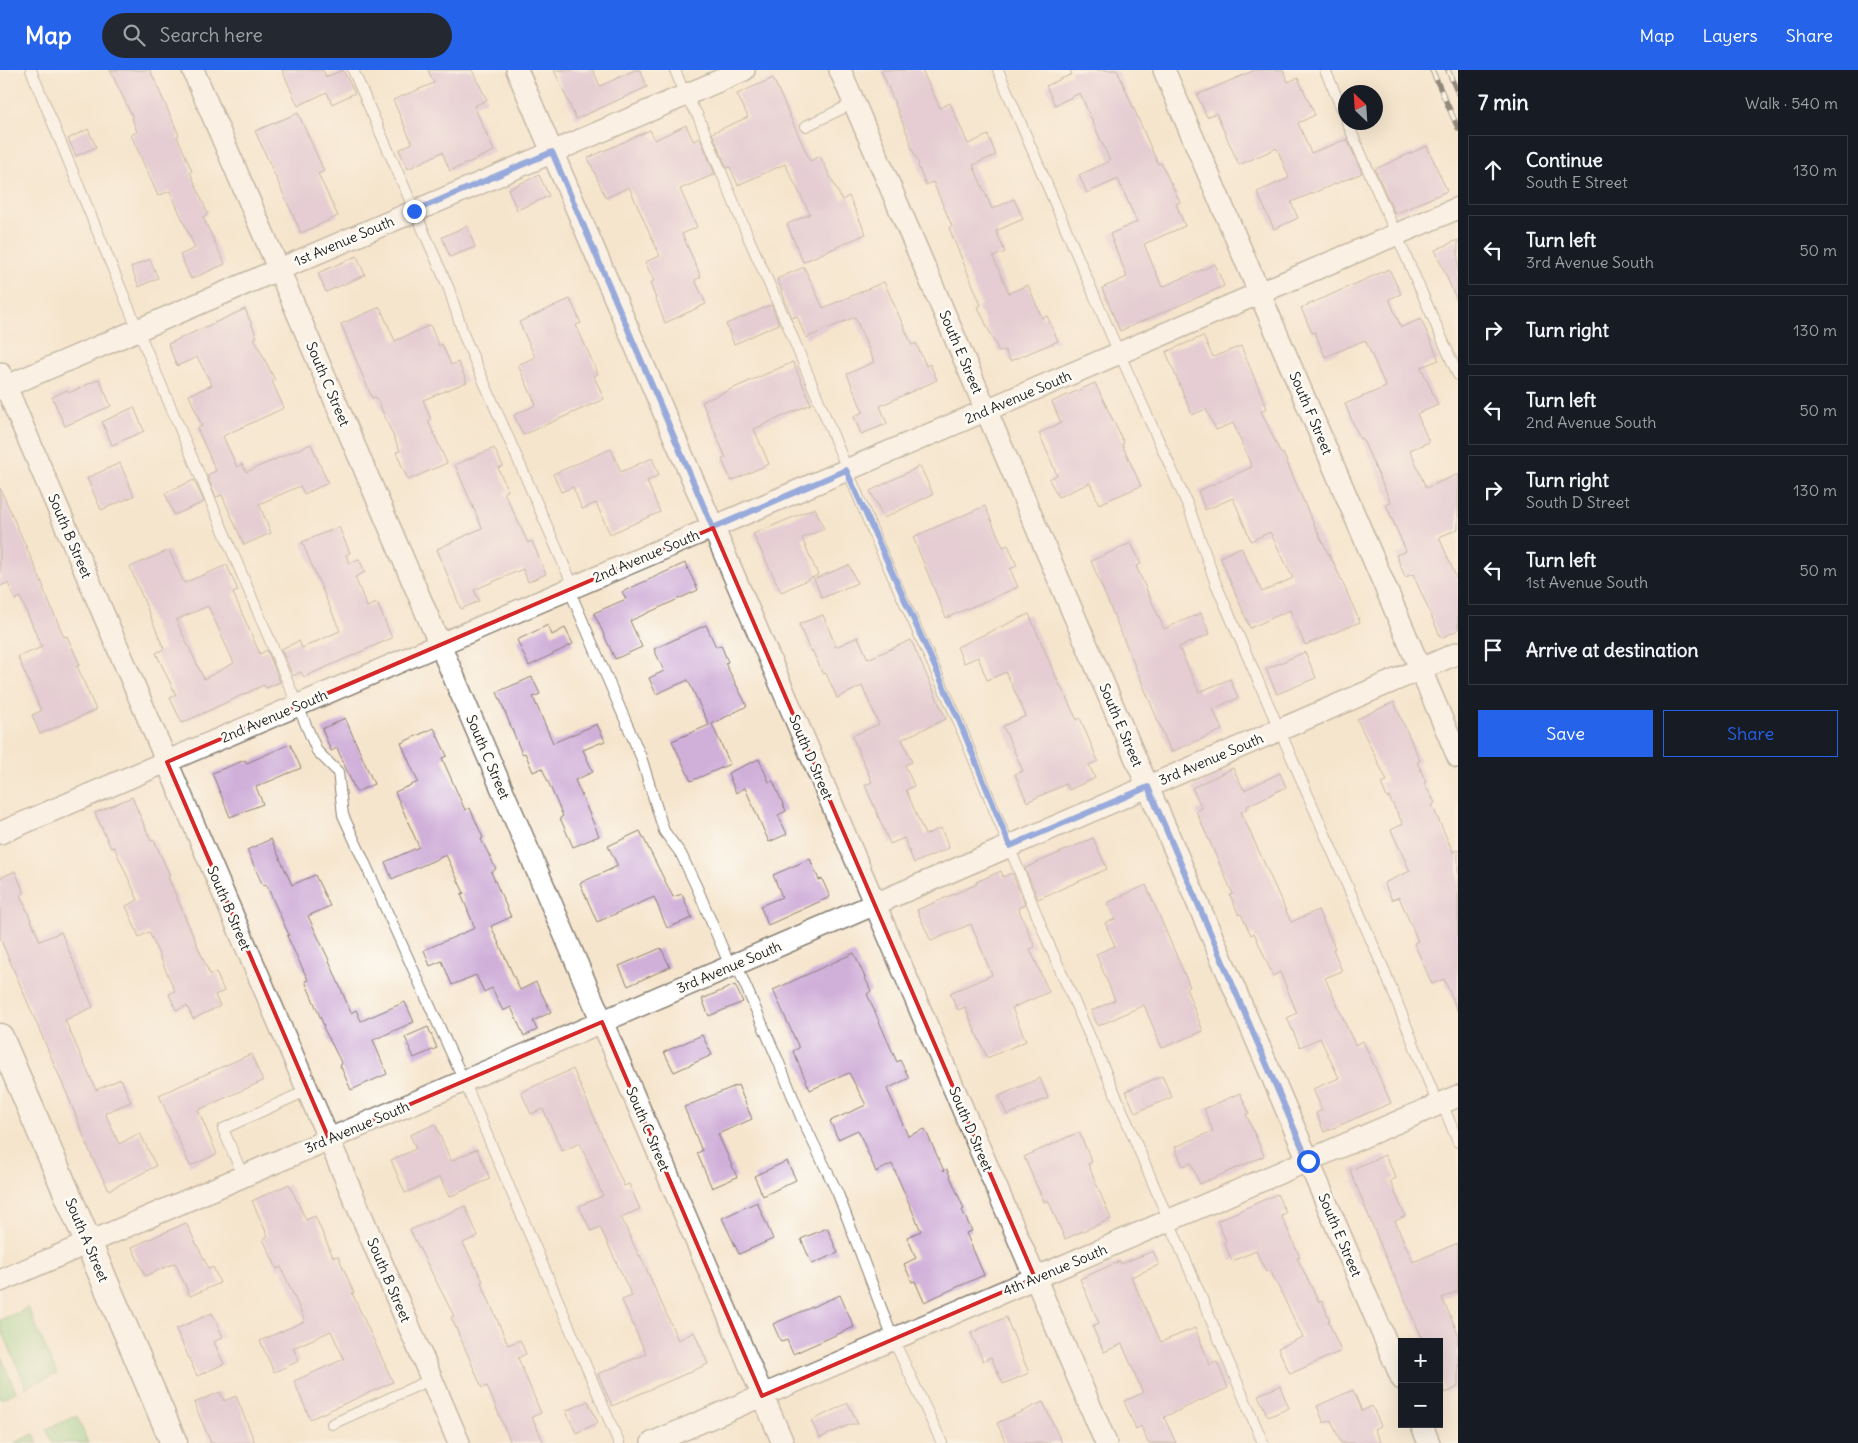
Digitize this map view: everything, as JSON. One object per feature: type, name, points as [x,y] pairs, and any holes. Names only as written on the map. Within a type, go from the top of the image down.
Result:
[{"type":"street","name":"South C Street","points":[[194,70],[783,1443]]},
{"type":"street","name":"South D Street","points":[[517,70],[1106,1443]]},
{"type":"street","name":"1st Avenue South","points":[[2,383],[138,330],[744,70]]},
{"type":"street","name":"South E Street","points":[[840,70],[1398,1370]]},
{"type":"street","name":"South F Street","points":[[1164,70],[1458,757]]},
{"type":"street","name":"2nd Avenue South","points":[[0,834],[1458,208]]},
{"type":"street","name":"South B Street","points":[[2,383],[459,1443]]},
{"type":"street","name":"3rd Avenue South","points":[[0,1281],[1458,653]]},
{"type":"street","name":"South A Street","points":[[0,1037],[174,1443]]},
{"type":"street","name":"4th Avenue South","points":[[652,1443],[1446,1102]]},
{"type":"street","points":[[1423,1428],[1429,1443]]},
{"type":"lane","points":[[30,70],[317,751],[338,772],[343,816],[464,1081],[619,1443]]},
{"type":"lane","points":[[353,70],[450,290],[464,336],[641,757],[664,831],[681,854],[778,1058],[801,1117],[838,1194],[893,1339],[942,1443]]},
{"type":"lane","points":[[676,70],[686,95],[698,116],[720,173],[788,326],[846,470],[958,718],[1047,940],[1114,1091],[1263,1443]]},
{"type":"lane","points":[[998,70],[1189,508],[1216,584],[1385,972],[1446,1102],[1458,1142]]},
{"type":"lane","points":[[1325,70],[1338,100]]},
{"type":"lane","points":[[806,126],[854,103]]},
{"type":"lane","points":[[1351,130],[1458,375]]},
{"type":"lane","points":[[243,1176],[224,1129],[308,1090]]},
{"type":"lane","points":[[332,1424],[432,1379]]},
{"type":"highlighted area","points":[[713,528],[1035,1278],[762,1396],[602,1022],[329,1139],[167,762]]},
{"type":"green space","points":[[28,1308],[57,1374],[26,1387],[0,1326],[0,1320]]},
{"type":"green space","points":[[0,1354],[16,1392],[0,1399]]},
{"type":"green space","points":[[77,1416],[88,1443],[52,1443],[46,1429]]},
{"type":"green space","points":[[34,1434],[38,1443],[14,1443]]},
{"type":"building","points":[[110,70],[150,70],[179,135],[177,136],[192,171],[190,172],[208,214],[203,217],[225,264],[191,279],[180,255],[195,248],[170,191],[158,196],[131,135],[137,132],[133,118]]},
{"type":"building","points":[[282,70],[323,70],[326,77],[343,70],[355,93],[332,104],[327,92],[298,106]]},
{"type":"building","points":[[428,70],[472,70],[487,100],[474,106],[494,151],[450,171],[442,152],[408,169],[399,150],[412,143],[393,100],[434,83]]},
{"type":"building","points":[[554,70],[593,70],[600,86],[635,70],[640,70],[647,87],[576,119]]},
{"type":"building","points":[[881,70],[922,70],[940,108],[950,103],[968,144],[988,135],[996,155],[973,165],[992,209],[1014,199],[1023,219],[996,231],[1005,252],[993,257],[1009,293],[1028,285],[1042,318],[1047,316],[1058,341],[1010,361],[1005,350],[999,352],[978,307],[981,305],[949,228],[952,226],[933,182],[926,185]]},
{"type":"building","points":[[1070,70],[1117,70],[1158,164],[1161,163],[1180,202],[1176,204],[1185,226],[1144,244],[1162,287],[1215,264],[1224,286],[1120,331],[1102,288],[1127,277],[1110,234],[1137,222],[1118,179],[1087,193],[1079,175],[1110,161],[1080,93],[1055,105],[1046,86],[1072,74]]},
{"type":"building","points":[[1255,70],[1283,70],[1288,82],[1298,78],[1315,115],[1298,123],[1311,153],[1347,139],[1362,173],[1291,202],[1298,218],[1274,229],[1257,192],[1289,178],[1277,148],[1239,165],[1216,113],[1207,117],[1197,95]]},
{"type":"building","points":[[773,78],[810,161],[820,156],[842,200],[849,196],[866,234],[803,262],[787,224],[810,214],[785,164],[738,185],[730,167],[727,168],[712,133],[748,117],[737,94]]},
{"type":"building","points":[[298,113],[324,171],[318,174],[338,216],[301,233],[255,131]]},
{"type":"building","points":[[686,125],[693,141],[700,138],[715,174],[680,189],[697,227],[682,234],[701,277],[695,280],[706,304],[665,323],[650,283],[654,281],[645,262],[660,256],[629,187],[606,198],[588,158],[650,130],[655,140]]},
{"type":"building","points":[[88,129],[96,147],[76,156],[68,139]]},
{"type":"building","points":[[1427,146],[1447,191],[1395,214],[1375,169]]},
{"type":"building","points":[[539,175],[549,196],[517,210],[508,189]]},
{"type":"building","points":[[467,226],[475,247],[450,257],[442,237]]},
{"type":"building","points":[[1458,240],[1458,303],[1435,250]]},
{"type":"building","points":[[357,256],[365,275],[326,292],[318,273]]},
{"type":"building","points":[[150,259],[158,278],[139,287],[131,267]]},
{"type":"building","points":[[804,267],[823,308],[884,282],[912,345],[916,343],[926,366],[930,364],[937,380],[880,406],[887,424],[861,434],[854,416],[863,412],[847,374],[874,362],[855,317],[806,338],[797,316],[792,318],[777,279]]},
{"type":"building","points":[[1389,269],[1401,294],[1389,299],[1401,327],[1421,319],[1439,360],[1421,367],[1438,405],[1417,414],[1429,442],[1410,450],[1426,488],[1458,474],[1458,529],[1439,537],[1458,582],[1458,630],[1441,638],[1413,574],[1405,577],[1396,555],[1406,551],[1386,505],[1391,503],[1345,404],[1386,387],[1365,340],[1325,357],[1315,332],[1312,333],[1301,308]]},
{"type":"building","points":[[570,299],[581,323],[576,325],[598,374],[594,376],[604,399],[523,435],[514,415],[536,405],[518,365],[535,357],[519,322]]},
{"type":"building","points":[[771,305],[779,324],[734,344],[726,324]]},
{"type":"building","points":[[380,307],[395,341],[430,325],[439,346],[442,344],[451,365],[458,362],[467,382],[423,400],[431,420],[428,421],[447,463],[408,480],[396,452],[400,451],[376,397],[372,398],[341,324]]},
{"type":"building","points":[[245,309],[257,337],[254,338],[275,380],[272,381],[284,408],[223,436],[237,467],[242,464],[246,472],[311,444],[328,483],[304,494],[300,486],[259,504],[271,533],[244,545],[222,495],[216,497],[207,475],[216,471],[197,428],[202,426],[189,395],[212,385],[197,357],[177,366],[168,344]]},
{"type":"building","points":[[1203,336],[1213,357],[1241,346],[1267,408],[1261,411],[1281,454],[1283,453],[1310,516],[1333,561],[1360,622],[1305,645],[1290,610],[1250,628],[1220,557],[1241,547],[1262,592],[1293,578],[1270,532],[1251,541],[1233,498],[1205,510],[1198,491],[1252,467],[1233,423],[1216,430],[1206,409],[1192,415],[1166,352]]},
{"type":"building","points":[[793,362],[811,404],[754,429],[769,464],[731,481],[722,459],[726,458],[702,402]]},
{"type":"building","points":[[99,379],[111,406],[65,426],[52,397],[67,390],[69,393]]},
{"type":"building","points":[[1095,383],[1124,443],[1122,444],[1141,486],[1099,504],[1090,483],[1058,497],[1049,479],[1057,475],[1039,433],[1061,423],[1052,402]]},
{"type":"building","points":[[134,407],[144,431],[112,445],[102,422]]},
{"type":"building","points":[[494,448],[503,466],[498,468],[508,491],[504,492],[528,543],[532,541],[546,574],[528,582],[523,569],[474,590],[479,601],[461,609],[437,549],[482,528],[455,465]]},
{"type":"building","points":[[611,449],[621,472],[652,458],[659,475],[647,481],[660,512],[610,534],[596,503],[582,509],[573,487],[561,492],[553,474]]},
{"type":"building","points":[[120,463],[134,496],[101,510],[87,478]]},
{"type":"building","points":[[920,466],[933,494],[884,518],[870,491]]},
{"type":"building","points":[[194,480],[204,502],[174,515],[165,493]]},
{"type":"building","points":[[0,488],[64,637],[67,636],[80,665],[77,666],[96,710],[40,734],[32,715],[41,711],[18,657],[42,647],[20,597],[15,600],[8,583],[0,586]]},
{"type":"building","points":[[985,506],[1003,547],[1008,545],[1017,566],[1010,569],[1018,587],[946,618],[913,537]]},
{"type":"building","points":[[815,508],[824,529],[802,538],[818,575],[781,592],[753,534]]},
{"type":"building","points":[[339,527],[350,553],[346,555],[349,563],[359,559],[365,572],[355,577],[367,607],[377,603],[392,638],[304,677],[301,672],[293,676],[281,649],[299,641],[302,648],[340,631],[302,542]]},
{"type":"building","points":[[1131,543],[1141,564],[1136,566],[1164,629],[1201,613],[1210,634],[1179,647],[1199,692],[1230,679],[1238,698],[1213,709],[1222,730],[1171,752],[1091,561]]},
{"type":"building","points":[[169,550],[184,583],[227,565],[238,591],[233,593],[260,654],[267,650],[280,682],[266,688],[264,685],[182,723],[170,698],[176,695],[156,653],[164,649],[130,567]],"holes":[[[208,606],[234,663],[204,679],[176,620]]]},
{"type":"building","points":[[685,563],[698,590],[630,621],[642,647],[615,659],[594,613],[626,599],[622,592]]},
{"type":"building","points":[[849,565],[857,583],[822,598],[814,579]]},
{"type":"building","points":[[1029,614],[1056,677],[1077,720],[1080,718],[1098,761],[1089,765],[1095,778],[1069,790],[1066,784],[1027,802],[1015,774],[1023,771],[1003,726],[1026,716],[1006,672],[987,680],[978,657],[964,663],[957,647]]},
{"type":"building","points":[[823,615],[836,647],[858,637],[868,659],[911,640],[946,719],[902,739],[912,762],[905,765],[914,786],[906,790],[925,835],[941,828],[949,848],[914,863],[904,838],[890,844],[865,785],[872,782],[852,736],[879,724],[862,686],[837,698],[826,673],[823,674],[812,650],[810,651],[799,624]]},
{"type":"building","points":[[548,625],[552,635],[565,628],[573,644],[529,666],[517,640]]},
{"type":"building","points":[[706,625],[716,647],[721,645],[728,662],[725,663],[747,706],[712,724],[730,764],[691,781],[672,741],[709,725],[688,680],[656,694],[649,678],[664,671],[654,649]]},
{"type":"building","points":[[1305,652],[1316,678],[1277,694],[1266,669]]},
{"type":"building","points":[[532,677],[540,694],[533,697],[553,743],[597,724],[605,741],[583,750],[593,772],[575,780],[599,836],[573,847],[560,818],[563,816],[542,768],[533,772],[525,753],[522,754],[497,692]]},
{"type":"building","points":[[1394,702],[1420,761],[1417,762],[1426,782],[1424,783],[1435,803],[1432,805],[1453,852],[1458,850],[1458,1012],[1444,979],[1432,984],[1414,943],[1418,941],[1399,897],[1392,900],[1384,883],[1410,871],[1391,830],[1403,824],[1389,797],[1387,798],[1381,783],[1387,781],[1357,719]]},
{"type":"building","points":[[345,718],[374,784],[356,792],[337,748],[331,751],[322,729]]},
{"type":"building","points":[[434,728],[447,756],[442,758],[465,810],[470,808],[483,838],[481,839],[496,869],[491,872],[511,917],[491,926],[520,990],[536,982],[551,1012],[533,1021],[537,1030],[524,1036],[511,1007],[503,1011],[492,988],[484,992],[476,975],[452,985],[442,961],[430,966],[424,950],[475,928],[461,894],[464,893],[446,855],[392,879],[385,862],[419,847],[395,792],[418,782],[401,743]]},
{"type":"building","points":[[290,744],[301,768],[256,787],[263,804],[230,817],[212,773],[245,760],[247,763]]},
{"type":"building","points":[[759,759],[769,782],[773,781],[786,811],[778,815],[787,834],[769,842],[745,788],[736,793],[728,773]]},
{"type":"building","points":[[1233,768],[1244,790],[1280,773],[1286,787],[1247,806],[1248,808],[1241,812],[1291,922],[1318,910],[1335,948],[1333,949],[1342,971],[1325,978],[1355,1045],[1363,1041],[1391,1103],[1324,1132],[1316,1113],[1322,1110],[1313,1089],[1339,1078],[1320,1038],[1300,1047],[1287,1018],[1297,1013],[1280,972],[1273,976],[1254,933],[1251,935],[1241,914],[1239,915],[1230,895],[1233,894],[1196,811],[1202,808],[1192,788]]},
{"type":"building","points":[[132,797],[151,841],[154,840],[170,876],[168,877],[210,975],[216,972],[224,991],[215,995],[220,1006],[193,1019],[187,1006],[176,1010],[169,994],[175,991],[149,932],[139,937],[126,906],[138,900],[114,847],[111,848],[95,813]]},
{"type":"building","points":[[640,831],[673,897],[682,894],[692,918],[667,928],[654,897],[597,922],[580,883],[618,866],[608,846]]},
{"type":"building","points":[[1093,838],[1107,869],[1038,899],[1025,868]]},
{"type":"building","points":[[271,839],[292,885],[315,875],[330,906],[308,916],[351,1013],[356,1010],[361,1021],[405,1002],[414,1022],[373,1040],[387,1074],[351,1090],[340,1065],[342,1064],[323,1027],[305,981],[308,980],[287,936],[289,935],[266,884],[263,886],[247,850]]},
{"type":"building","points":[[810,859],[819,880],[822,879],[830,897],[768,925],[760,906],[782,897],[773,875]]},
{"type":"building","points":[[15,871],[24,893],[20,895],[40,941],[61,932],[93,1007],[65,1020],[96,1090],[121,1079],[131,1102],[105,1113],[119,1144],[140,1133],[156,1166],[109,1190],[92,1157],[0,938],[0,878]]},
{"type":"building","points":[[1001,871],[1003,877],[1012,873],[1025,905],[1018,908],[1035,947],[1030,949],[1049,992],[1012,1008],[1026,1041],[987,1058],[965,1007],[958,1010],[950,993],[992,975],[971,924],[931,941],[917,910],[977,884],[976,882]]},
{"type":"building","points":[[1146,885],[1190,987],[1186,988],[1203,1031],[1162,1048],[1144,1005],[1098,1026],[1091,1011],[1115,1000],[1096,954],[1115,946],[1105,923],[1115,919],[1107,903]]},
{"type":"building","points":[[661,948],[670,967],[628,986],[619,966]]},
{"type":"building","points":[[854,953],[871,991],[867,994],[897,1062],[900,1060],[909,1078],[887,1089],[908,1136],[925,1129],[944,1171],[947,1169],[972,1231],[966,1233],[984,1275],[924,1302],[915,1281],[912,1282],[904,1264],[916,1258],[907,1237],[921,1231],[892,1164],[876,1172],[858,1130],[838,1139],[830,1121],[866,1105],[849,1073],[810,1090],[793,1051],[799,1048],[773,990]]},
{"type":"building","points":[[735,985],[743,1002],[709,1016],[702,999]]},
{"type":"building","points":[[428,1027],[437,1048],[414,1058],[405,1037]]},
{"type":"building","points":[[702,1035],[712,1055],[674,1072],[664,1052]]},
{"type":"building","points":[[251,1054],[263,1081],[198,1110],[217,1154],[190,1166],[159,1095]]},
{"type":"building","points":[[573,1069],[624,1186],[629,1184],[640,1209],[621,1217],[678,1340],[694,1332],[708,1364],[612,1406],[598,1374],[646,1354],[622,1300],[632,1296],[600,1227],[591,1231],[579,1206],[603,1196],[580,1143],[562,1151],[543,1109],[531,1114],[521,1092]]},
{"type":"building","points":[[1162,1076],[1172,1097],[1135,1113],[1126,1091]]},
{"type":"building","points":[[1040,1078],[1048,1098],[1007,1115],[999,1096]]},
{"type":"building","points":[[738,1085],[752,1119],[718,1134],[737,1177],[712,1188],[697,1153],[702,1151],[684,1107]]},
{"type":"building","points":[[1240,1093],[1249,1113],[1246,1114],[1264,1156],[1200,1184],[1191,1163],[1183,1166],[1175,1147],[1213,1131],[1204,1109]]},
{"type":"building","points":[[435,1124],[451,1161],[477,1149],[490,1179],[449,1197],[440,1177],[405,1193],[391,1160],[416,1149],[410,1135]]},
{"type":"building","points":[[1079,1132],[1092,1162],[1088,1164],[1111,1219],[1065,1239],[1048,1200],[1044,1202],[1024,1157]]},
{"type":"building","points":[[1385,1155],[1396,1178],[1390,1181],[1405,1216],[1395,1221],[1413,1262],[1458,1243],[1458,1291],[1442,1298],[1458,1333],[1458,1387],[1446,1393],[1443,1386],[1443,1338],[1422,1338],[1383,1251],[1350,1170]]},
{"type":"building","points":[[787,1161],[796,1180],[763,1196],[754,1176]]},
{"type":"building","points":[[289,1184],[306,1220],[315,1216],[333,1257],[338,1256],[354,1293],[352,1293],[393,1382],[310,1419],[294,1381],[344,1359],[331,1331],[293,1348],[299,1361],[274,1372],[260,1341],[305,1321],[281,1267],[277,1269],[263,1239],[268,1236],[252,1201]]},
{"type":"building","points":[[1277,1194],[1286,1213],[1281,1215],[1300,1257],[1297,1258],[1319,1302],[1322,1301],[1341,1351],[1290,1374],[1278,1348],[1303,1337],[1270,1270],[1266,1272],[1256,1251],[1232,1261],[1217,1221]]},
{"type":"building","points":[[757,1202],[773,1239],[739,1254],[722,1218]]},
{"type":"building","points":[[465,1206],[478,1236],[463,1243],[483,1281],[481,1282],[508,1345],[520,1340],[526,1354],[518,1358],[541,1413],[532,1417],[544,1443],[511,1443],[487,1386],[482,1388],[451,1317],[454,1316],[410,1230]]},
{"type":"building","points":[[186,1223],[209,1269],[213,1267],[220,1283],[190,1296],[175,1263],[145,1276],[132,1247]]},
{"type":"building","points":[[827,1228],[838,1253],[812,1264],[801,1239]]},
{"type":"building","points":[[1153,1251],[1159,1265],[1131,1277],[1161,1342],[1195,1328],[1210,1365],[1217,1362],[1228,1388],[1164,1417],[1176,1443],[1148,1443],[1141,1426],[1136,1429],[1124,1401],[1143,1393],[1122,1344],[1104,1352],[1092,1326],[1099,1323],[1080,1279],[1120,1261],[1121,1264]]},
{"type":"building","points":[[840,1295],[854,1327],[793,1354],[787,1340],[781,1342],[773,1324]]},
{"type":"building","points":[[212,1313],[223,1337],[214,1342],[224,1364],[197,1376],[176,1329]]},
{"type":"building","points":[[1006,1317],[1029,1373],[1003,1384],[991,1357],[983,1361],[971,1333]]},
{"type":"building","points":[[1280,1386],[1289,1408],[1268,1417],[1258,1395]]},
{"type":"building","points":[[1353,1390],[1362,1411],[1372,1406],[1381,1426],[1374,1429],[1381,1443],[1341,1443],[1331,1420],[1324,1423],[1317,1406]]},
{"type":"building","points":[[220,1392],[224,1401],[236,1396],[255,1443],[211,1443],[194,1403]]},
{"type":"building","points":[[588,1401],[598,1423],[576,1433],[566,1411]]},
{"type":"building","points":[[1043,1402],[1062,1443],[1006,1443],[997,1423]]},
{"type":"building","points":[[848,1403],[858,1424],[851,1424],[820,1438],[811,1421]]},
{"type":"railway","points":[[1432,70],[1458,128]]},
{"type":"railway","points":[[1448,70],[1458,94]]},
{"type":"route","points":[[414,211],[552,152],[713,528],[846,470],[958,718],[1010,846],[1148,787],[1308,1161]]}]
